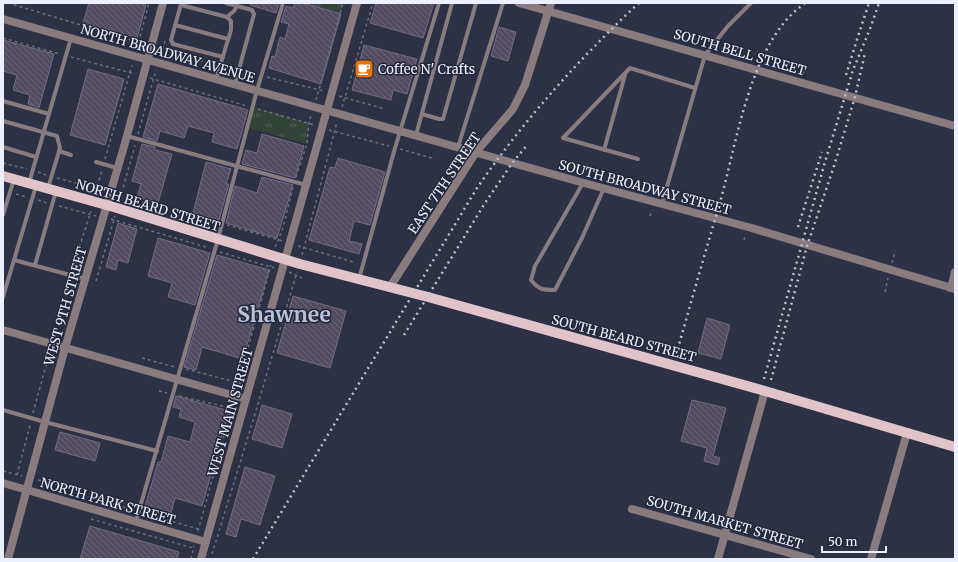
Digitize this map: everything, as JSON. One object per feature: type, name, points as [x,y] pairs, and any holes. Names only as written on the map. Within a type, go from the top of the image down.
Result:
[{"type":"main road","name":"NORTH BEARD STREET","points":[[3,176],[93,201],[286,259]]},
{"type":"main road","name":"SOUTH BEARD STREET","points":[[286,259],[765,391],[955,447]]},
{"type":"street","name":"WEST 9TH STREET","points":[[8,559],[163,3]]},
{"type":"street","name":"WEST MAIN STREET","points":[[202,555],[357,3]]},
{"type":"street","name":"SOUTH BELL STREET","points":[[519,3],[550,7],[705,55],[955,126]]},
{"type":"street","name":"EAST 7TH STREET","points":[[390,287],[476,152],[513,109],[525,85],[550,7]]},
{"type":"street","name":"NORTH BROADWAY AVENUE","points":[[3,19],[327,110]]},
{"type":"street","name":"SOUTH BROADWAY STREET","points":[[327,110],[584,183],[748,227],[953,289]]},
{"type":"street","points":[[953,289],[955,272]]},
{"type":"street","points":[[3,330],[246,399]]},
{"type":"street","points":[[718,559],[765,391]]},
{"type":"street","points":[[871,559],[907,433]]},
{"type":"street","name":"NORTH PARK STREET","points":[[3,483],[206,542]]},
{"type":"street","name":"SOUTH MARKET STREET","points":[[632,509],[811,559]]},
{"type":"lane","points":[[226,3],[252,10],[254,14],[235,84]]},
{"type":"lane","points":[[136,521],[215,250],[252,107],[283,3]]},
{"type":"lane","points":[[358,279],[395,148],[439,3]]},
{"type":"lane","points":[[416,136],[452,3]]},
{"type":"lane","points":[[422,114],[439,119],[443,118],[476,3]]},
{"type":"lane","points":[[458,147],[503,3]]},
{"type":"lane","points":[[662,204],[705,55],[728,26],[751,3]]},
{"type":"lane","points":[[216,78],[223,57],[231,30],[231,21],[227,17],[181,4],[171,40],[173,44],[223,57]]},
{"type":"lane","points":[[227,17],[237,6]]},
{"type":"lane","points":[[175,24],[228,39]]},
{"type":"lane","points":[[3,297],[32,199],[32,171],[71,38]]},
{"type":"lane","points":[[638,159],[563,138],[630,68],[696,88]]},
{"type":"lane","points":[[604,150],[626,73]]},
{"type":"lane","points":[[3,101],[49,114]]},
{"type":"lane","points":[[3,120],[57,136],[60,148],[51,176],[52,204],[35,265]]},
{"type":"lane","points":[[126,136],[306,185]]},
{"type":"lane","points":[[3,148],[36,158]]},
{"type":"lane","points":[[59,151],[71,155]]},
{"type":"lane","points":[[96,162],[117,168]]},
{"type":"lane","points":[[3,215],[14,179]]},
{"type":"lane","points":[[584,183],[535,266],[531,280],[536,288],[555,290],[582,238],[604,188]]},
{"type":"lane","points":[[14,260],[85,279]]},
{"type":"lane","points":[[3,410],[157,451]]},
{"type":"path","points":[[17,475],[71,275],[90,215],[149,3]]},
{"type":"path","points":[[191,559],[277,240],[282,231],[294,182],[307,144],[309,123],[343,3]]},
{"type":"path","points":[[210,559],[300,264],[335,131],[373,3]]},
{"type":"path","points":[[3,38],[130,74],[143,75],[153,80],[435,159]]},
{"type":"path","points":[[3,163],[97,188],[354,262]]},
{"type":"path","points":[[10,192],[90,215],[103,217],[282,270],[302,278]]},
{"type":"path","points":[[142,358],[250,386]]},
{"type":"path","points":[[159,391],[255,414]]},
{"type":"path","points":[[3,471],[71,488],[80,494],[199,530],[218,534]]},
{"type":"path","points":[[91,519],[194,548],[202,555],[212,553]]},
{"type":"green space","points":[[297,3],[343,3],[340,15]]},
{"type":"green space","points":[[252,107],[309,123],[307,144],[245,127]]},
{"type":"building","points":[[89,3],[138,3],[146,5],[137,38],[83,23]]},
{"type":"building","points":[[251,3],[279,4],[276,13],[250,5]]},
{"type":"building","points":[[295,3],[303,3],[341,14],[321,84],[269,68],[272,56],[275,57],[280,37],[285,39],[289,24],[281,22],[286,6],[293,8]]},
{"type":"building","points":[[376,3],[434,3],[423,38],[370,23]]},
{"type":"building","points":[[499,27],[516,32],[508,61],[491,56]]},
{"type":"building","points":[[3,40],[54,54],[39,108],[28,104],[30,95],[13,90],[17,75],[3,71]]},
{"type":"building","points":[[364,45],[417,59],[407,94],[393,90],[391,100],[352,90]]},
{"type":"building","points":[[88,69],[124,79],[105,145],[70,135]]},
{"type":"building","points":[[158,84],[248,110],[237,149],[212,142],[214,133],[188,126],[184,138],[160,131],[157,141],[143,137]]},
{"type":"building","points":[[262,134],[304,146],[295,178],[242,164],[246,150],[257,153]]},
{"type":"building","points":[[142,144],[155,147],[155,150],[172,154],[158,203],[137,197],[141,184],[132,181]]},
{"type":"building","points":[[338,158],[385,172],[370,225],[354,221],[349,241],[362,244],[359,254],[309,240],[330,167],[335,168]]},
{"type":"building","points":[[206,162],[231,169],[226,184],[229,184],[219,220],[193,213]]},
{"type":"building","points":[[262,177],[293,185],[277,238],[226,223],[235,186],[257,193]]},
{"type":"building","points":[[118,223],[137,229],[128,263],[118,260],[116,270],[106,267]]},
{"type":"building","points":[[158,238],[210,253],[195,305],[168,297],[172,283],[148,276]]},
{"type":"building","points":[[217,255],[269,270],[243,359],[202,347],[196,370],[184,367]]},
{"type":"building","points":[[293,296],[346,311],[330,368],[277,353]]},
{"type":"building","points":[[707,318],[730,325],[721,359],[698,353]]},
{"type":"building","points":[[176,396],[229,411],[202,506],[175,498],[170,517],[144,510],[158,462],[161,462],[168,436],[190,442],[195,422],[179,417],[181,409],[173,407]]},
{"type":"building","points":[[692,400],[726,408],[713,456],[720,458],[718,465],[704,461],[707,448],[681,441]]},
{"type":"building","points":[[262,405],[292,414],[282,448],[252,439]]},
{"type":"building","points":[[60,432],[100,443],[95,461],[55,450]]},
{"type":"building","points":[[245,467],[275,476],[260,525],[241,519],[236,537],[226,534]]},
{"type":"building","points":[[90,526],[179,552],[177,559],[80,559]]},
{"type":"railway","points":[[253,559],[477,188],[529,119],[587,54],[639,3]]},
{"type":"railway","points":[[676,355],[719,206],[745,105],[753,80],[776,34],[791,15],[805,3]]},
{"type":"railway","points":[[846,75],[869,3]]},
{"type":"railway","points":[[764,379],[825,162],[853,70],[879,3]]},
{"type":"railway","points":[[771,380],[807,246],[855,97],[865,53]]},
{"type":"railway","points":[[404,335],[485,203],[513,162],[528,144]]},
{"type":"railway","points":[[798,227],[822,152]]},
{"type":"place","name":"Coffee N' Crafts","points":[[364,69]]},
{"type":"district","name":"Shawnee","points":[[284,315]]}]
